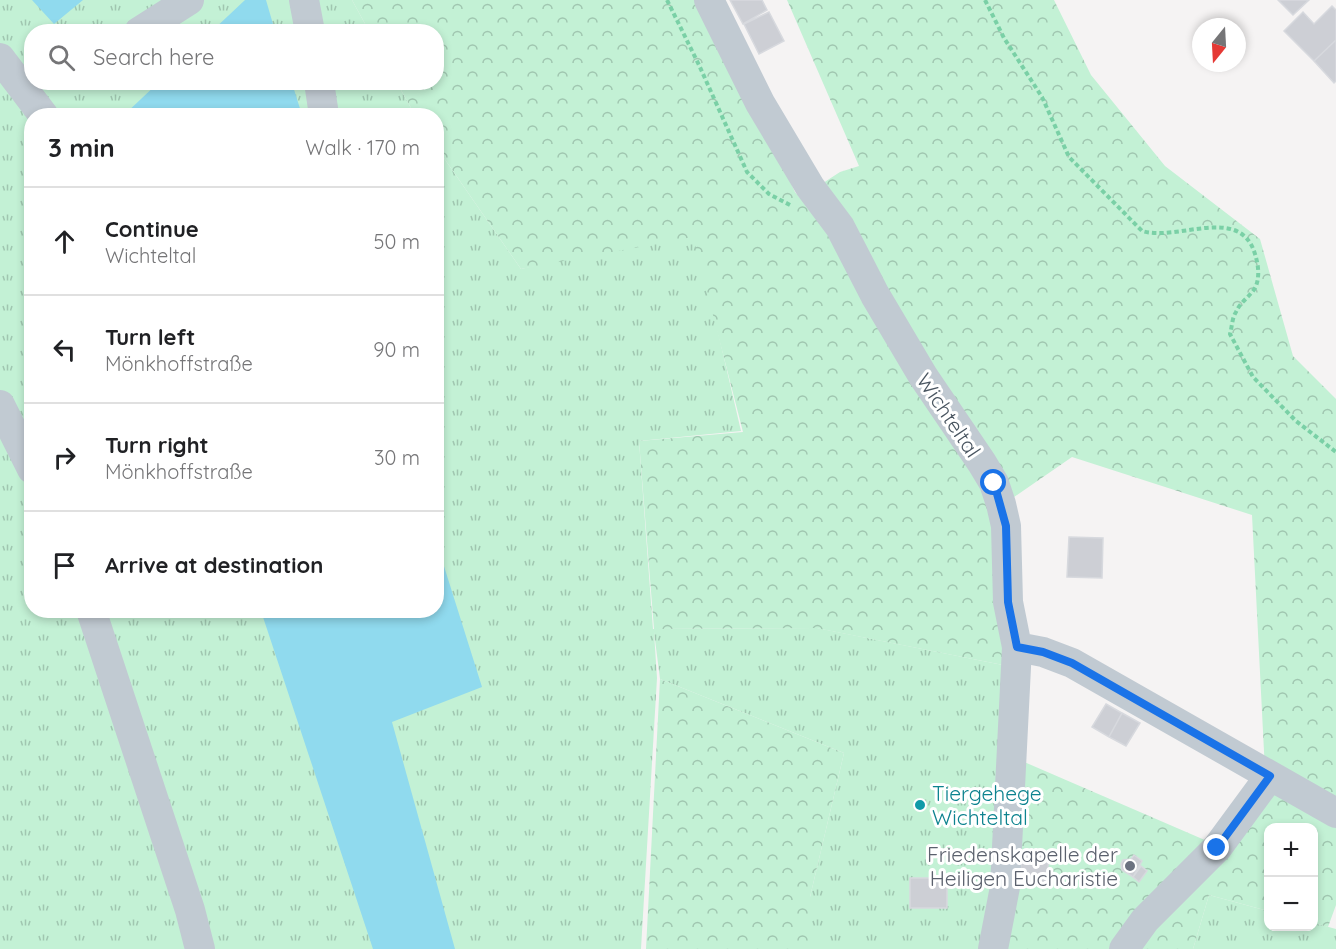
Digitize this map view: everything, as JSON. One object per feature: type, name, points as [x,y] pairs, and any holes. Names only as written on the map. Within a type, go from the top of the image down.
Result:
[{"type":"street","points":[[152,24],[189,0]]},
{"type":"street","points":[[304,0],[308,24]]},
{"type":"street","name":"Wichteltal","points":[[709,0],[760,103],[810,187],[840,227],[875,295],[922,376],[994,483],[1006,526],[1008,602],[1017,647],[1005,886],[993,949]]},
{"type":"street","points":[[0,58],[38,108]]},
{"type":"street","points":[[320,90],[323,108]]},
{"type":"street","points":[[0,405],[24,453]]},
{"type":"street","points":[[94,618],[186,898],[200,949]]},
{"type":"street","points":[[1017,647],[1043,652],[1072,663],[1336,813]]},
{"type":"street","points":[[1124,949],[1145,920],[1217,848],[1270,776]]},
{"type":"path","points":[[667,0],[747,172],[769,194],[786,204],[825,207]]},
{"type":"path","points":[[985,0],[1004,38],[1042,96],[1069,157],[1142,231],[1154,234],[1217,226],[1234,229],[1251,242],[1258,265],[1256,286],[1236,311],[1230,334],[1253,377],[1296,421],[1336,452]]},
{"type":"green space","points":[[0,0],[352,0],[365,24],[24,24],[24,90],[401,90],[411,108],[24,108],[24,618],[444,618],[444,158],[521,269],[694,229],[741,431],[639,441],[653,629],[817,628],[1013,667],[989,949],[810,949],[810,897],[844,753],[660,679],[654,632],[657,678],[641,949],[0,949]]},
{"type":"green space","points":[[352,0],[703,0],[795,192],[800,198],[840,172],[859,166],[787,0],[1054,0],[1091,75],[1165,166],[1260,239],[1293,356],[1336,399],[1336,809],[1265,771],[1252,515],[1072,457],[1004,504],[1013,667],[816,628],[654,629],[639,441],[743,432],[693,237],[521,269],[444,158],[444,108],[411,108],[401,90],[444,90],[444,24],[365,24]]},
{"type":"green space","points":[[660,679],[844,753],[810,897],[810,949],[646,949]]},
{"type":"green space","points":[[1015,758],[1214,844],[1264,775],[1336,816],[1336,905],[1328,927],[1318,924],[1318,823],[1264,823],[1264,910],[1209,895],[1193,949],[996,949]]},
{"type":"green space","points":[[1209,895],[1264,910],[1264,931],[1318,931],[1318,924],[1336,929],[1336,949],[1193,949]]},
{"type":"water","points":[[32,0],[83,0],[54,24]]},
{"type":"water","points":[[245,0],[266,0],[273,24],[219,24]]},
{"type":"water","points":[[151,90],[294,90],[300,108],[131,108]]},
{"type":"water","points":[[444,566],[482,687],[392,722],[455,949],[373,949],[263,618],[444,618]]},
{"type":"building","points":[[730,0],[762,0],[767,10],[743,24]]},
{"type":"building","points":[[1278,0],[1309,0],[1293,15]]},
{"type":"building","points":[[1332,6],[1336,10],[1336,40],[1314,61],[1284,31],[1303,12],[1314,24]]},
{"type":"building","points":[[769,12],[784,41],[759,54],[744,24]]},
{"type":"building","points":[[1336,40],[1336,81],[1334,83],[1314,61]]},
{"type":"building","points":[[1069,537],[1103,538],[1102,578],[1067,577]]},
{"type":"building","points":[[1106,704],[1122,713],[1109,737],[1092,727]]},
{"type":"building","points":[[1122,713],[1140,723],[1126,746],[1109,737]]},
{"type":"building","points":[[1022,853],[1049,856],[1046,887],[1019,884]]},
{"type":"building","name":"Friedenskapelle der Heiligen Eucharistie","points":[[1134,855],[1142,861],[1133,877],[1122,870],[1121,864],[1123,860],[1131,859]]},
{"type":"building","points":[[1141,866],[1147,871],[1139,882],[1133,877]]},
{"type":"building","points":[[910,878],[947,878],[947,908],[910,908]]},
{"type":"place","name":"Tiergehege Wichteltal","points":[[920,805]]},
{"type":"place","name":"Friedenskapelle der Heiligen Eucharistie","points":[[1130,866]]},
{"type":"route","points":[[994,483],[1006,526],[1008,602],[1017,647],[1043,652],[1072,663],[1270,776],[1217,848]]}]
